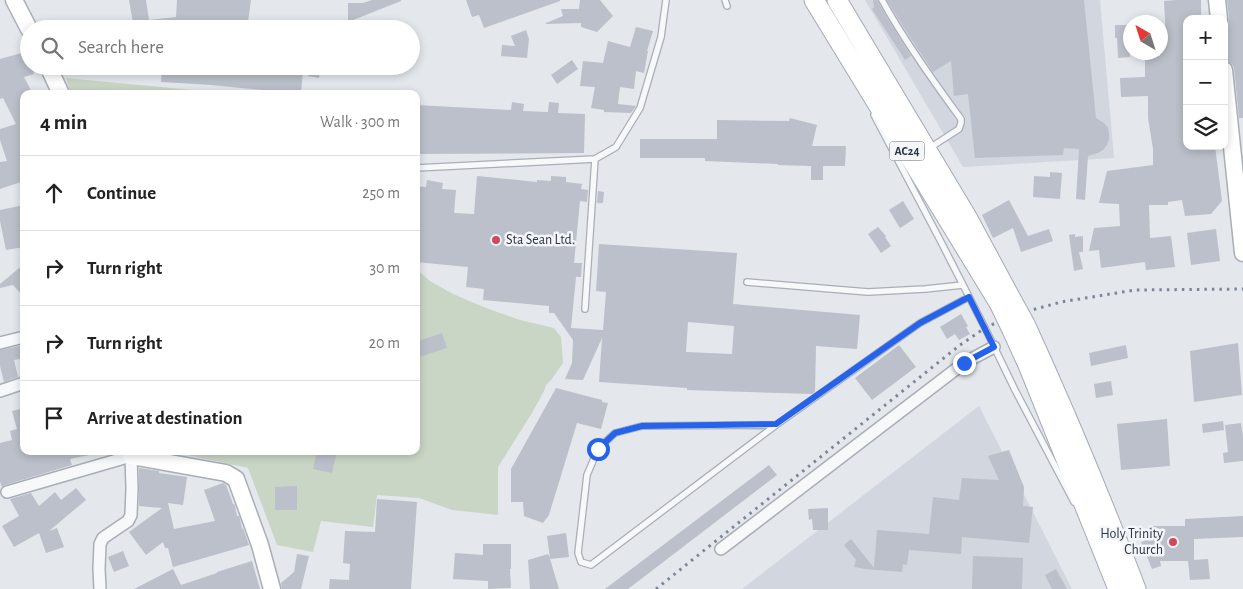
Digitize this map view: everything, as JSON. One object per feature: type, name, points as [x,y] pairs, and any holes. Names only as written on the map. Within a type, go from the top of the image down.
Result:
[{"type":"main road","name":"AC24","points":[[837,0],[968,219],[1004,299],[1019,327],[1042,361],[1136,589]]},
{"type":"main road","name":"AC24","points":[[819,8],[953,226],[1004,299]]},
{"type":"main road","name":"AC24","points":[[1019,327],[1028,364],[1118,589]]},
{"type":"street","points":[[14,0],[24,20]]},
{"type":"street","points":[[1217,0],[1219,15]]},
{"type":"street","points":[[52,75],[59,90]]},
{"type":"street","points":[[1228,105],[1243,253]]},
{"type":"street","points":[[0,343],[20,339]]},
{"type":"street","points":[[721,549],[964,363],[994,347]]},
{"type":"street","points":[[0,391],[20,384]]},
{"type":"street","points":[[7,492],[127,455]]},
{"type":"street","points":[[100,589],[100,544],[103,538],[128,521],[131,515],[130,455]]},
{"type":"street","points":[[135,455],[226,473],[236,479],[260,545],[272,589]]},
{"type":"lane","points":[[420,168],[595,159],[616,147],[640,108],[661,37],[666,0]]},
{"type":"lane","points":[[882,0],[894,22],[962,119],[958,129],[926,150]]},
{"type":"lane","points":[[819,8],[854,78]]},
{"type":"lane","points":[[872,111],[963,285],[1023,407],[1077,507]]},
{"type":"lane","points":[[585,309],[595,159]]},
{"type":"lane","points":[[746,282],[868,292],[963,285]]},
{"type":"lane","points":[[776,424],[642,426],[615,433],[598,449],[587,475],[578,553],[581,562],[591,565],[776,424],[920,323],[969,297]]},
{"type":"lane","points":[[1081,516],[1104,556]]},
{"type":"shaded area","points":[[865,0],[1100,0],[1114,158],[963,167]]},
{"type":"shaded area","points":[[979,406],[1072,589],[742,589]]},
{"type":"green space","points":[[66,78],[192,90],[70,90]]},
{"type":"green space","points":[[420,272],[430,281],[453,294],[520,320],[554,328],[561,337],[563,363],[546,385],[532,413],[498,467],[498,515],[452,510],[419,498],[377,495],[373,527],[321,521],[313,552],[277,545],[248,468],[188,455],[420,455]]},
{"type":"building","points":[[129,0],[146,0],[149,20],[132,20]]},
{"type":"building","points":[[177,0],[251,0],[248,20],[149,20],[176,17]]},
{"type":"building","points":[[372,0],[401,0],[353,20],[348,20],[348,3],[363,3]]},
{"type":"building","points":[[466,0],[560,1],[484,28],[479,15],[472,17]]},
{"type":"building","points":[[580,0],[600,0],[613,16],[597,32],[581,27],[581,23],[546,24],[563,16],[561,9],[579,9]]},
{"type":"building","points":[[873,0],[877,0],[911,56],[905,60],[872,9],[874,7]]},
{"type":"building","points":[[887,0],[1084,0],[1096,118],[1104,123],[1109,133],[1107,145],[1103,150],[1088,156],[1085,200],[1076,199],[1079,149],[1064,148],[1063,155],[975,158],[968,94],[954,96],[951,61],[933,72]]},
{"type":"building","points":[[1201,0],[1201,15],[1183,15],[1183,150],[1216,150],[1222,201],[1211,214],[1185,216],[1182,200],[1168,202],[1168,205],[1149,205],[1150,238],[1171,236],[1175,267],[1146,270],[1145,262],[1101,268],[1099,250],[1089,251],[1094,228],[1120,226],[1119,204],[1099,203],[1107,171],[1153,165],[1153,149],[1148,118],[1148,96],[1121,97],[1120,78],[1145,77],[1145,60],[1168,60],[1168,15],[1165,15],[1164,1]]},
{"type":"building","points":[[1227,0],[1243,0],[1243,118],[1239,118],[1234,68],[1228,61],[1229,18]]},
{"type":"building","points":[[1115,25],[1123,25],[1123,58],[1118,58],[1117,38],[1115,38]]},
{"type":"building","points":[[636,27],[653,31],[647,51],[644,73],[636,71],[634,89],[620,87],[618,104],[636,106],[631,113],[604,112],[604,110],[591,108],[595,87],[580,86],[583,61],[603,63],[608,41],[630,47]]},
{"type":"building","points":[[526,30],[529,39],[527,58],[501,56],[502,45],[515,46],[511,36]]},
{"type":"building","points":[[20,53],[20,75],[31,75],[24,77],[31,90],[20,90],[20,182],[0,189],[0,162],[7,161],[0,140],[0,129],[16,124],[3,98],[0,99],[0,59]]},
{"type":"building","points":[[572,60],[578,69],[557,84],[551,75]]},
{"type":"building","points":[[161,75],[303,75],[301,90],[261,90],[161,82]]},
{"type":"building","points":[[308,75],[319,75],[319,78]]},
{"type":"building","points":[[512,102],[524,104],[523,111],[548,112],[549,102],[559,103],[558,113],[585,114],[584,153],[420,154],[420,105],[511,110]]},
{"type":"building","points":[[790,118],[817,125],[812,146],[846,146],[845,166],[823,166],[823,180],[811,180],[811,166],[705,161],[705,158],[640,158],[640,139],[717,139],[717,120],[789,121]]},
{"type":"building","points":[[1050,172],[1062,173],[1060,199],[1033,197],[1034,176],[1050,177]]},
{"type":"building","points":[[477,176],[537,182],[537,180],[551,181],[551,176],[566,177],[566,182],[582,184],[581,189],[588,190],[587,202],[580,201],[574,263],[582,263],[581,277],[576,277],[571,328],[603,330],[606,292],[596,291],[599,244],[737,253],[733,304],[860,315],[857,349],[816,346],[815,392],[812,394],[687,390],[687,388],[599,382],[602,338],[583,380],[565,379],[572,363],[573,340],[554,313],[549,313],[549,306],[483,300],[484,289],[466,287],[468,267],[420,262],[420,186],[426,187],[427,180],[443,183],[442,189],[456,190],[454,213],[474,214]],"holes":[[[688,322],[734,326],[732,354],[686,352]]]},
{"type":"building","points":[[598,191],[604,192],[603,203],[597,203]]},
{"type":"building","points":[[1009,200],[1028,236],[1049,229],[1053,241],[1021,252],[1013,228],[993,238],[982,215]]},
{"type":"building","points":[[903,201],[914,219],[900,228],[889,210]]},
{"type":"building","points":[[20,206],[20,248],[6,250],[0,221],[0,210]]},
{"type":"building","points":[[878,227],[886,236],[891,246],[881,253],[868,234]]},
{"type":"building","points":[[1216,229],[1220,261],[1191,265],[1187,233]]},
{"type":"building","points":[[1075,234],[1075,237],[1083,236],[1083,252],[1079,252],[1083,269],[1074,271],[1069,235]]},
{"type":"building","points":[[20,267],[20,293],[13,285],[0,288],[0,284]]},
{"type":"building","points":[[961,314],[970,334],[959,340],[955,334],[947,339],[940,327]]},
{"type":"building","points":[[442,333],[447,348],[420,357],[420,341]]},
{"type":"building","points":[[1238,343],[1242,395],[1194,402],[1190,351]]},
{"type":"building","points":[[899,345],[916,367],[872,400],[855,378]]},
{"type":"building","points":[[1126,345],[1128,358],[1091,366],[1089,353]]},
{"type":"building","points":[[20,346],[20,359],[14,360],[18,377],[4,382],[0,366],[0,350]]},
{"type":"building","points":[[1111,381],[1113,395],[1096,398],[1094,384]]},
{"type":"building","points":[[556,388],[608,403],[601,429],[577,423],[549,515],[543,523],[524,516],[523,502],[511,502],[511,469]]},
{"type":"building","points":[[20,409],[20,455],[89,455],[70,459],[72,465],[2,487],[0,482],[0,443],[12,440],[10,431],[17,429],[12,411]]},
{"type":"building","points":[[1167,419],[1170,466],[1121,470],[1117,424]]},
{"type":"building","points":[[1223,421],[1224,430],[1203,433],[1202,424]]},
{"type":"building","points":[[1241,423],[1243,461],[1224,463],[1223,453],[1228,452],[1225,425]]},
{"type":"building","points":[[1009,450],[1024,487],[1023,506],[1033,507],[1029,543],[962,537],[961,554],[909,550],[907,565],[903,564],[902,572],[854,567],[856,560],[844,545],[851,539],[874,568],[877,530],[929,534],[933,497],[959,500],[962,478],[999,480],[988,456]]},
{"type":"building","points":[[316,455],[336,455],[332,473],[313,469]]},
{"type":"building","points":[[769,465],[777,475],[628,589],[605,589]]},
{"type":"building","points":[[139,468],[187,477],[183,505],[168,503],[174,529],[215,521],[204,490],[223,483],[226,485],[249,545],[173,567],[168,548],[165,548],[163,542],[146,555],[129,532],[162,508],[139,506]]},
{"type":"building","points":[[297,486],[297,510],[275,510],[275,487]]},
{"type":"building","points":[[76,488],[86,500],[49,531],[57,528],[64,547],[46,553],[39,533],[14,547],[2,526],[19,516],[10,499],[31,493],[39,506],[55,492],[61,500]]},
{"type":"building","points":[[377,499],[417,502],[411,589],[329,589],[330,579],[349,580],[350,564],[343,563],[345,531],[375,532]]},
{"type":"building","points":[[828,508],[828,530],[813,530],[812,519],[809,520],[808,509]]},
{"type":"building","points":[[1243,516],[1243,537],[1194,539],[1194,560],[1208,559],[1210,579],[1190,580],[1188,561],[1160,561],[1161,566],[1152,569],[1141,542],[1149,539],[1149,526],[1185,526],[1185,519]]},
{"type":"building","points":[[566,533],[569,557],[550,559],[559,589],[530,589],[528,560],[548,554],[550,558],[547,536]]},
{"type":"building","points":[[483,544],[511,544],[511,588],[488,589],[488,581],[453,579],[455,553],[483,555]]},
{"type":"building","points":[[123,551],[129,566],[114,572],[108,557]]},
{"type":"building","points":[[297,554],[309,556],[301,589],[282,589],[281,583],[294,572]]},
{"type":"building","points":[[973,556],[1023,558],[1022,589],[972,589]]},
{"type":"building","points":[[252,561],[260,589],[134,589],[173,569],[181,585]]},
{"type":"building","points":[[1056,569],[1067,589],[1052,589],[1045,575]]},
{"type":"railway","points":[[656,589],[960,345],[985,328],[1010,316],[1061,302],[1135,290],[1243,289]]},
{"type":"place","name":"Sta Sean Ltd.","points":[[496,240]]},
{"type":"place","name":"Holy Trinity Church","points":[[1173,542]]},
{"type":"route","points":[[598,449],[615,433],[642,426],[776,424],[920,323],[969,297],[994,347],[964,363]]}]
